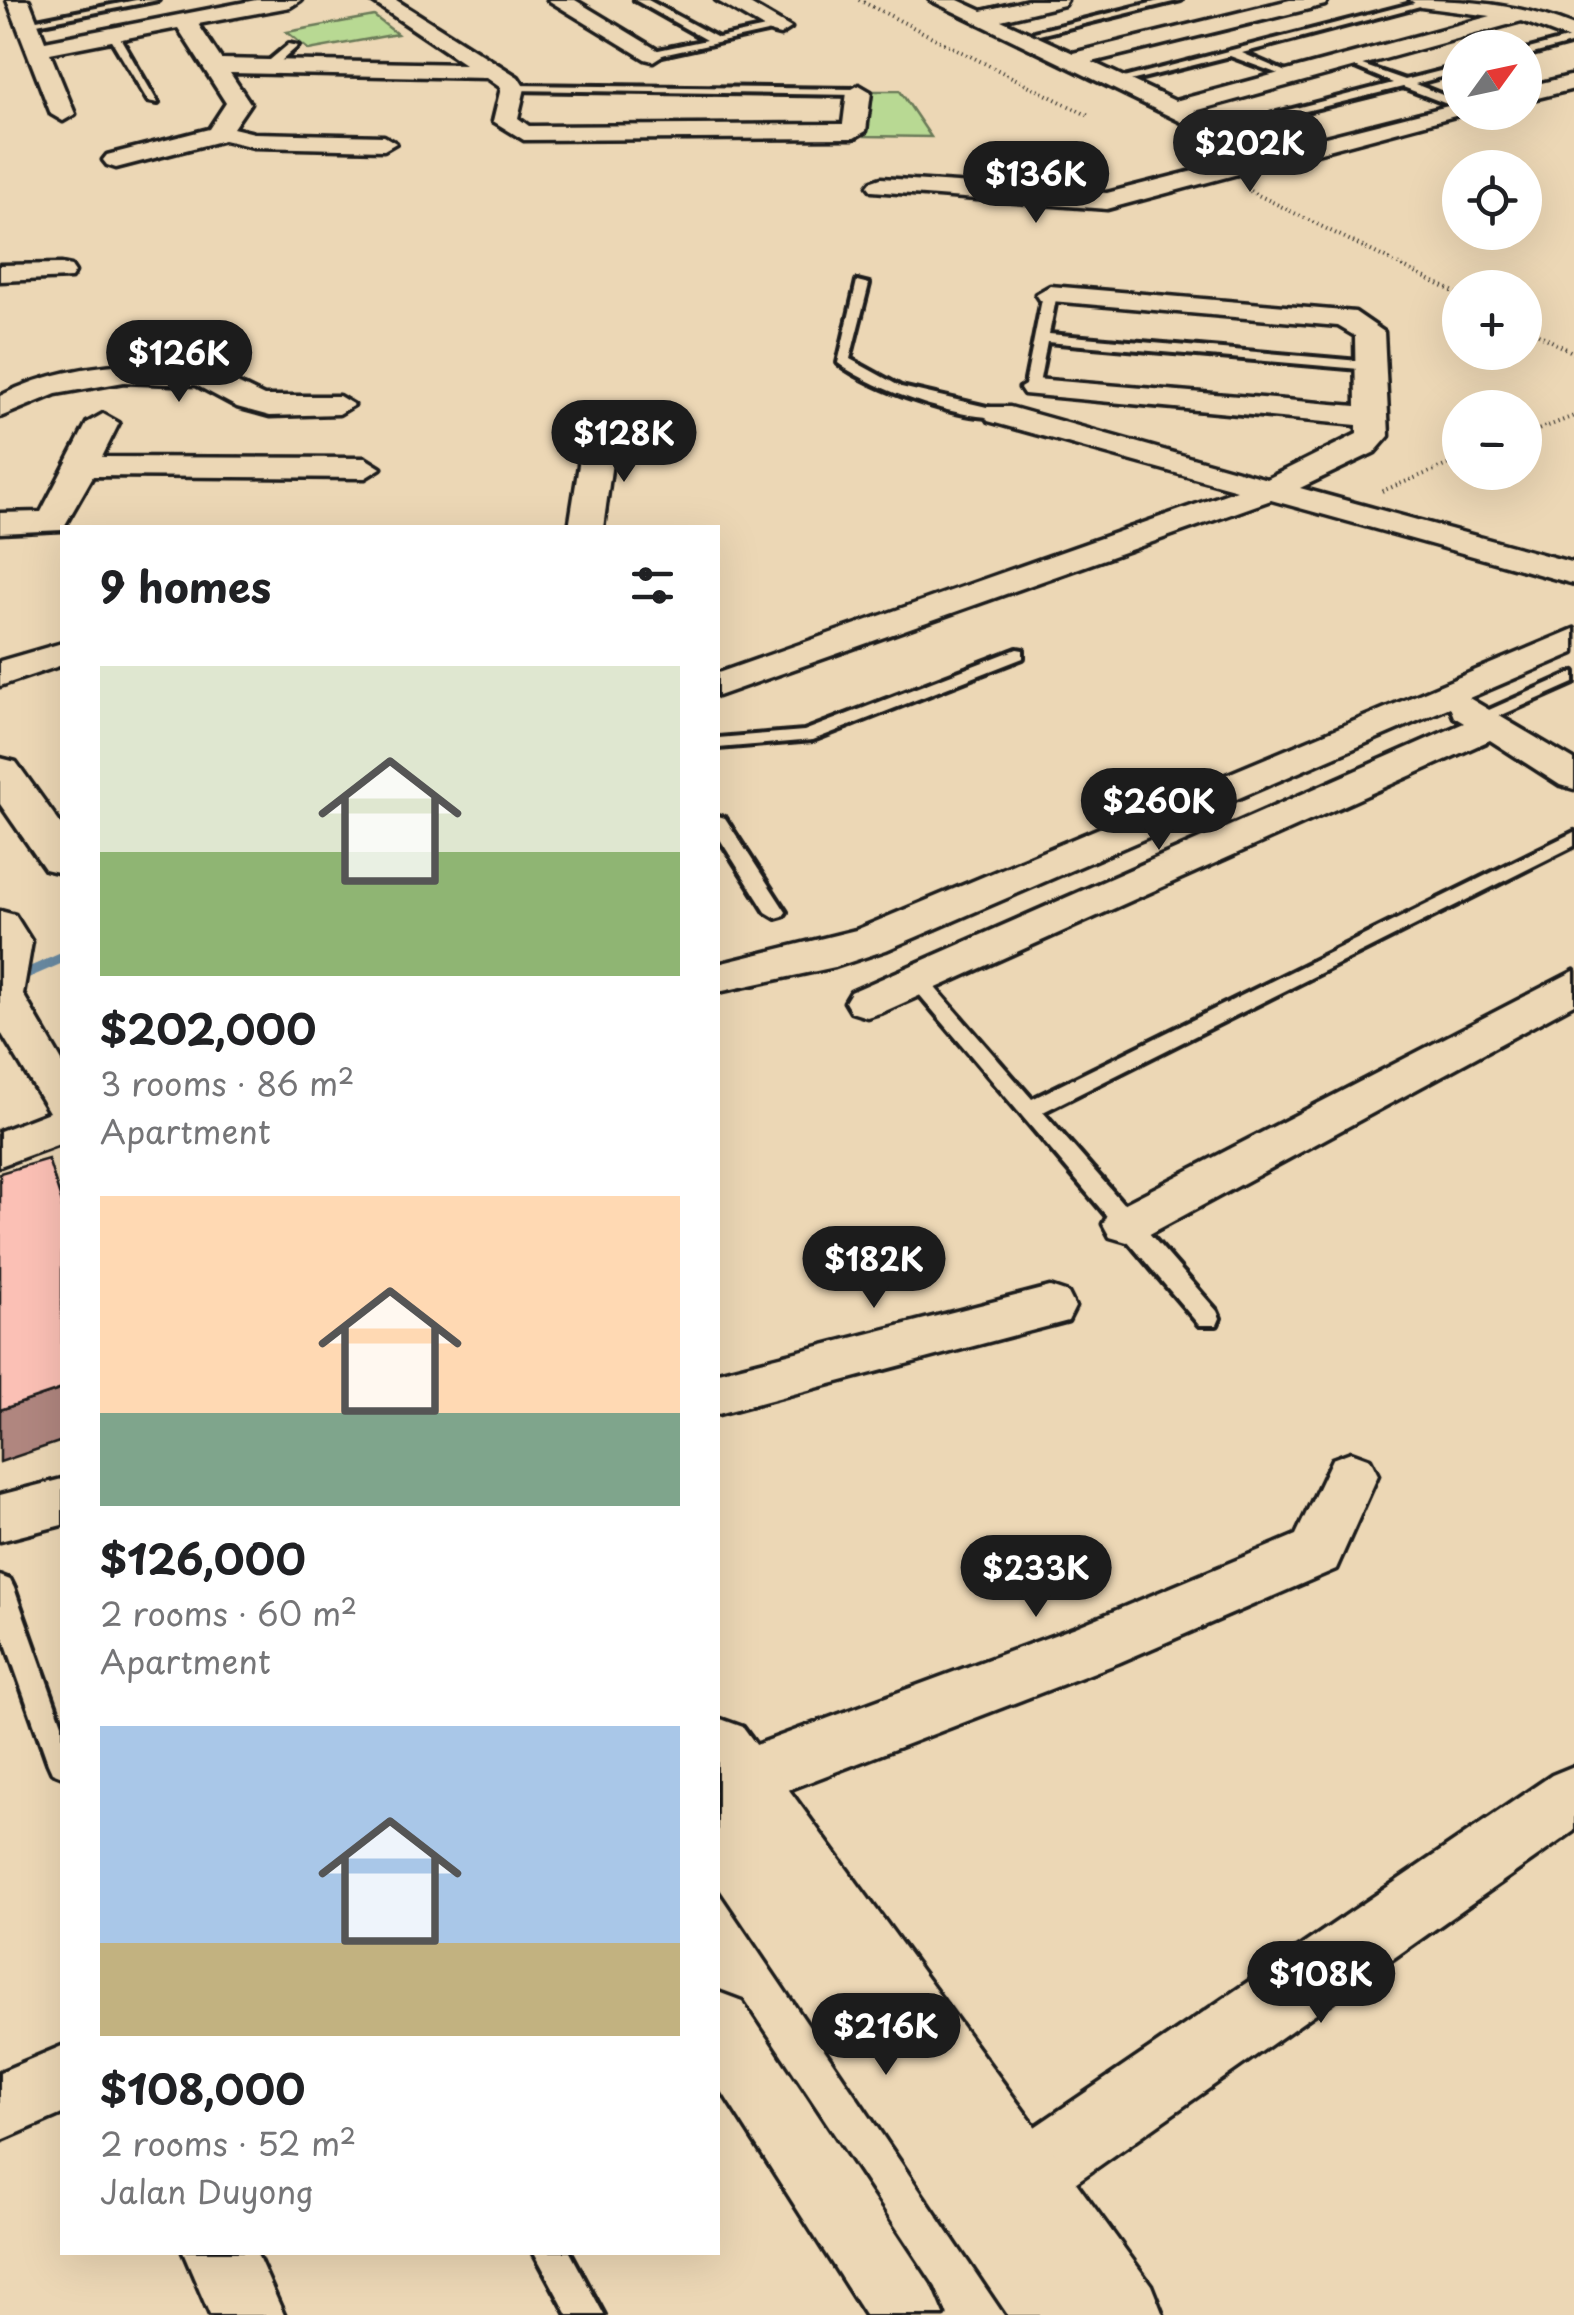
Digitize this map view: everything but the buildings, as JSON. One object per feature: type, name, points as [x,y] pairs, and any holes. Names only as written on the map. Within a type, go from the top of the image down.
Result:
[{"type":"main road","points":[[3,782],[60,856]]},
{"type":"main road","points":[[723,1786],[1022,2176],[1122,2315]]},
{"type":"main road","points":[[723,1786],[1058,2315]]},
{"type":"street","points":[[18,0],[63,114]]},
{"type":"street","points":[[37,48],[290,0]]},
{"type":"street","points":[[381,0],[494,71],[513,88],[507,126],[536,134],[854,131],[859,92]]},
{"type":"street","points":[[560,0],[653,54]]},
{"type":"street","points":[[727,0],[780,28]]},
{"type":"street","points":[[941,0],[1278,159]]},
{"type":"street","points":[[980,18],[1056,0]]},
{"type":"street","points":[[1202,0],[1232,19]]},
{"type":"street","points":[[1070,61],[1317,0]]},
{"type":"street","points":[[1428,1],[1524,14],[1574,37]]},
{"type":"street","points":[[1172,109],[1524,14]]},
{"type":"street","points":[[184,20],[238,104],[221,128],[224,133]]},
{"type":"street","points":[[213,66],[494,71]]},
{"type":"street","points":[[1542,90],[1574,82]]},
{"type":"street","points":[[881,186],[1089,202],[1123,199],[1442,113]]},
{"type":"street","points":[[116,160],[224,133],[254,140],[384,143]]},
{"type":"street","points":[[0,274],[61,272]]},
{"type":"street","points":[[720,684],[1281,492],[1364,445],[1373,436],[1369,332],[1336,315],[1050,294]]},
{"type":"street","points":[[0,408],[24,394],[72,378],[169,375],[219,382],[246,401],[264,406],[339,404]]},
{"type":"street","points":[[1035,388],[1373,417]]},
{"type":"street","points":[[999,414],[1574,574]]},
{"type":"street","points":[[0,523],[53,522],[103,423]]},
{"type":"street","points":[[586,525],[600,434]]},
{"type":"street","points":[[81,466],[365,468]]},
{"type":"street","points":[[720,978],[835,953],[871,940],[1442,693],[1574,640]]},
{"type":"street","points":[[0,675],[31,660],[60,654]]},
{"type":"street","points":[[1442,693],[1574,777]]},
{"type":"street","points":[[868,1002],[1486,721]]},
{"type":"street","points":[[3,956],[60,1095]]},
{"type":"street","points":[[1127,1224],[1562,1007]]},
{"type":"street","points":[[0,1149],[60,1126]]},
{"type":"street","points":[[720,1392],[1050,1308]]},
{"type":"street","points":[[723,1786],[1097,1645],[1316,1552],[1351,1475]]},
{"type":"street","points":[[0,1518],[60,1503]]},
{"type":"street","points":[[1022,2176],[1574,1795]]},
{"type":"street","points":[[720,2028],[908,2315]]},
{"type":"street","points":[[0,2108],[60,2081]]},
{"type":"street","points":[[220,2255],[247,2315]]},
{"type":"lane","points":[[27,23],[153,0]]},
{"type":"lane","points":[[640,0],[718,42]]},
{"type":"lane","points":[[1039,32],[1176,0]]},
{"type":"lane","points":[[1114,82],[1428,1]]},
{"type":"lane","points":[[653,54],[780,28]]},
{"type":"lane","points":[[113,34],[154,101]]},
{"type":"lane","points":[[1542,47],[1574,37]]},
{"type":"lane","points":[[268,67],[294,46]]},
{"type":"lane","points":[[1230,52],[1291,78]]},
{"type":"lane","points":[[1352,62],[1442,100]]},
{"type":"lane","points":[[1216,130],[1442,74]]},
{"type":"lane","points":[[513,88],[859,92]]},
{"type":"lane","points":[[862,284],[843,360],[866,377],[900,391],[999,414]]},
{"type":"lane","points":[[1035,388],[1032,385],[1050,294]]},
{"type":"lane","points":[[1040,338],[1371,366]]},
{"type":"lane","points":[[720,742],[807,736],[1017,654]]},
{"type":"lane","points":[[1486,721],[1574,676]]},
{"type":"lane","points":[[720,825],[776,912]]},
{"type":"lane","points":[[1029,1110],[1574,838]]},
{"type":"lane","points":[[917,980],[1208,1318]]},
{"type":"lane","points":[[0,1588],[60,1757]]},
{"type":"lane","points":[[554,2255],[587,2315]]},
{"type":"path","points":[[859,0],[1091,117]]},
{"type":"path","points":[[1203,179],[1442,287]]},
{"type":"path","points":[[1542,336],[1574,353]]},
{"type":"path","points":[[1542,428],[1574,416]]},
{"type":"path","points":[[1337,507],[1442,467]]},
{"type":"green space","points":[[374,16],[397,34],[309,50],[287,32]]},
{"type":"green space","points":[[868,91],[900,91],[931,137],[865,136]]},
{"type":"waterway","points":[[0,985],[60,959]]}]
